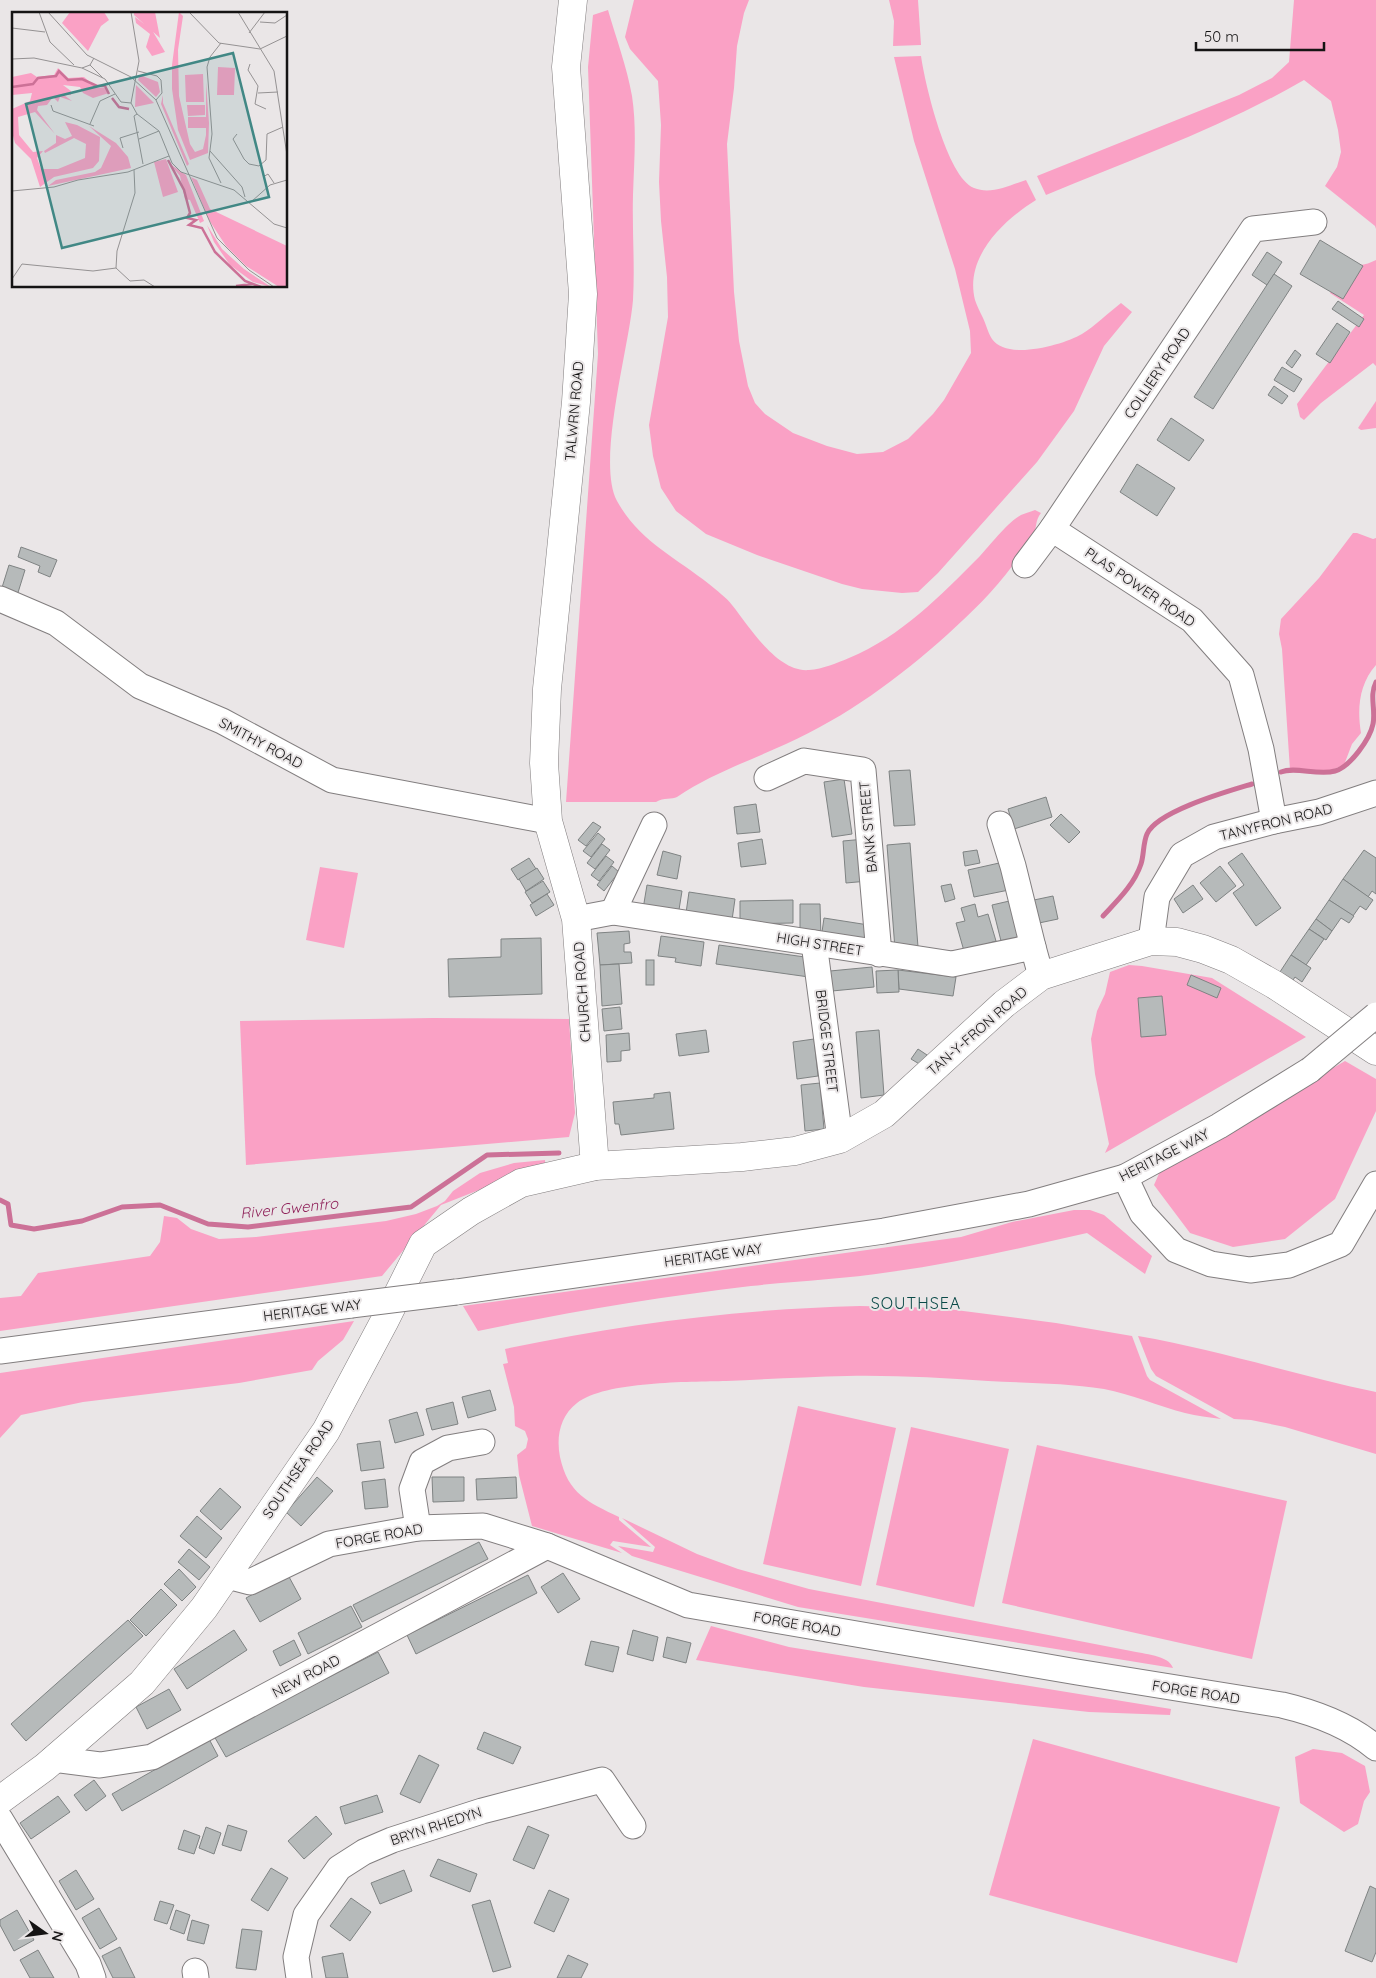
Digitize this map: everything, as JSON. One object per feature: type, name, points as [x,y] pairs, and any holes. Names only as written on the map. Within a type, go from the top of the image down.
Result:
[{"type":"main road","name":"TALWRN ROAD","points":[[548,821],[544,763],[547,689],[576,402],[583,294],[566,67],[573,0]]},
{"type":"main road","name":"CHURCH ROAD","points":[[548,821],[576,919],[595,1166]]},
{"type":"main road","name":"TAN-Y-FRON ROAD","points":[[595,1166],[795,1151],[840,1139],[884,1114],[1004,1004],[1041,976],[1150,941],[1177,942],[1203,949],[1231,960],[1275,985],[1376,1050]]},
{"type":"main road","name":"SOUTHSEA ROAD","points":[[0,1800],[53,1759],[142,1683],[204,1608],[326,1431],[423,1244],[471,1210],[521,1182],[595,1166]]},
{"type":"street","name":"COLLIERY ROAD","points":[[1025,565],[1052,529],[1252,229],[1314,222]]},
{"type":"street","name":"PLAS POWER ROAD","points":[[1052,529],[1192,620],[1241,675],[1261,749],[1274,821]]},
{"type":"street","name":"SMITHY ROAD","points":[[0,599],[56,623],[140,686],[222,721],[332,780],[548,821]]},
{"type":"street","name":"BANK STREET","points":[[767,778],[804,761],[863,770],[879,954]]},
{"type":"street","name":"TANYFRON ROAD","points":[[1150,941],[1156,897],[1182,855],[1214,837],[1274,821],[1319,812],[1376,793]]},
{"type":"street","points":[[1000,824],[1013,866],[1041,976]]},
{"type":"street","points":[[613,912],[654,825]]},
{"type":"street","name":"HIGH STREET","points":[[576,919],[613,912],[952,964],[1033,947]]},
{"type":"street","name":"BRIDGE STREET","points":[[814,943],[840,1139]]},
{"type":"street","name":"HERITAGE WAY","points":[[0,1351],[456,1292],[884,1231],[1029,1204],[1125,1177],[1219,1126],[1310,1070],[1376,1015]]},
{"type":"street","points":[[1125,1177],[1142,1213],[1176,1250],[1211,1264],[1250,1270],[1289,1266],[1341,1244],[1376,1184]]},
{"type":"street","points":[[418,1528],[412,1489],[422,1462],[448,1448],[482,1442]]},
{"type":"street","name":"FORGE ROAD","points":[[227,1576],[250,1582],[329,1544],[418,1528],[483,1526],[547,1546],[688,1605],[1058,1669],[1282,1705],[1333,1720],[1376,1748]]},
{"type":"street","name":"NEW ROAD","points":[[53,1759],[100,1765],[152,1757],[547,1546]]},
{"type":"street","name":"BRYN RHEDYN","points":[[299,1978],[296,1956],[306,1915],[339,1868],[364,1852],[392,1840],[482,1811],[602,1780],[633,1826]]},
{"type":"street","points":[[0,1819],[88,1964],[93,1978]]},
{"type":"shaded area","points":[[634,0],[749,0],[744,13],[737,46],[727,144],[734,292],[739,341],[748,386],[755,403],[765,414],[793,433],[827,446],[857,454],[883,452],[908,439],[933,414],[944,400],[971,353],[970,331],[955,269],[914,141],[894,57],[921,56],[932,107],[946,149],[964,180],[980,190],[994,190],[1026,180],[1036,200],[1011,218],[989,241],[975,269],[973,284],[975,300],[992,339],[999,346],[1010,349],[1036,349],[1062,343],[1082,334],[1121,303],[1132,312],[1104,346],[1074,411],[1037,462],[938,573],[918,592],[902,593],[862,589],[757,555],[706,534],[676,511],[661,488],[653,456],[649,425],[668,317],[667,277],[659,182],[661,125],[658,81],[630,49],[625,37]]},
{"type":"shaded area","points":[[889,0],[918,0],[921,45],[893,46],[894,21]]},
{"type":"shaded area","points":[[1294,0],[1376,0],[1376,229],[1375,226],[1325,186],[1337,167],[1341,152],[1338,130],[1331,101],[1304,80],[1210,128],[1046,195],[1037,176],[1239,95],[1272,78],[1289,62]]},
{"type":"shaded area","points":[[608,10],[630,85],[634,108],[635,133],[633,300],[612,433],[611,483],[617,501],[636,527],[658,547],[724,597],[755,636],[775,656],[797,669],[809,670],[825,667],[844,660],[868,649],[903,627],[935,600],[1016,518],[1035,510],[1041,513],[1034,534],[1029,542],[1006,575],[990,593],[948,634],[891,681],[830,722],[717,775],[677,797],[656,802],[566,802],[598,354],[588,67],[593,15]]},
{"type":"shaded area","points":[[1376,260],[1376,366],[1373,363],[1321,403],[1304,420],[1300,417],[1297,404],[1364,315],[1330,293],[1350,262],[1360,265]]},
{"type":"shaded area","points":[[1376,401],[1376,428],[1361,430],[1358,428]]},
{"type":"shaded area","points":[[1353,533],[1373,539],[1376,538],[1376,665],[1366,680],[1361,697],[1359,715],[1361,733],[1352,744],[1344,765],[1329,771],[1290,770],[1282,649],[1279,634],[1281,619],[1319,578]]},
{"type":"shaded area","points":[[320,867],[358,873],[344,948],[306,940]]},
{"type":"shaded area","points":[[1129,965],[1212,978],[1306,1037],[1105,1153],[1109,1144],[1095,1074],[1091,1039],[1097,1011],[1105,994],[1110,972]]},
{"type":"shaded area","points":[[433,1018],[569,1019],[575,1113],[569,1137],[246,1165],[240,1021]]},
{"type":"shaded area","points":[[1345,1061],[1376,1079],[1376,1111],[1335,1199],[1285,1239],[1233,1247],[1190,1233],[1154,1185],[1161,1169]]},
{"type":"shaded area","points":[[545,1160],[545,1164],[441,1205],[382,1276],[0,1331],[0,1298],[21,1296],[38,1273],[150,1256],[160,1242],[164,1216],[177,1218],[191,1229],[219,1239],[256,1237],[386,1221],[416,1214],[437,1206],[445,1201],[453,1191],[480,1173],[514,1163]]},
{"type":"shaded area","points":[[1074,1210],[1090,1210],[1104,1215],[1152,1256],[1145,1274],[1087,1233],[988,1255],[915,1268],[682,1295],[580,1311],[478,1331],[463,1306],[961,1237],[1012,1222]]},
{"type":"shaded area","points":[[860,1306],[940,1308],[1056,1323],[1132,1336],[1150,1380],[1221,1419],[1185,1413],[1104,1389],[918,1377],[817,1377],[670,1383],[607,1390],[590,1396],[571,1408],[563,1421],[559,1435],[560,1457],[568,1480],[581,1495],[619,1517],[619,1520],[651,1547],[613,1541],[610,1545],[622,1553],[532,1526],[519,1475],[517,1455],[526,1448],[528,1439],[525,1431],[515,1426],[514,1407],[503,1364],[508,1363],[505,1349],[593,1332],[681,1319],[770,1310]]},
{"type":"shaded area","points":[[354,1321],[343,1340],[318,1361],[312,1370],[239,1383],[83,1402],[21,1415],[0,1438],[0,1373]]},
{"type":"shaded area","points":[[1138,1336],[1198,1348],[1376,1392],[1376,1454],[1285,1427],[1251,1420],[1234,1419],[1156,1376],[1151,1369]]},
{"type":"shaded area","points":[[798,1406],[896,1428],[861,1586],[763,1564]]},
{"type":"shaded area","points":[[911,1427],[1009,1449],[974,1607],[876,1585]]},
{"type":"shaded area","points":[[1037,1445],[1287,1501],[1252,1659],[1002,1603]]},
{"type":"shaded area","points":[[622,1518],[697,1554],[738,1569],[809,1589],[1149,1654],[1166,1660],[1173,1668],[798,1607],[632,1556],[618,1546],[653,1552],[655,1547]]},
{"type":"shaded area","points":[[711,1626],[789,1647],[1171,1709],[1170,1715],[1089,1712],[864,1687],[696,1660]]},
{"type":"shaded area","points":[[1033,1739],[1280,1807],[1237,1963],[989,1895]]},
{"type":"shaded area","points":[[1313,1749],[1342,1753],[1365,1766],[1370,1792],[1364,1801],[1358,1824],[1344,1832],[1300,1803],[1295,1757]]},
{"type":"building","points":[[1320,240],[1363,266],[1343,299],[1300,274]]},
{"type":"building","points":[[1267,252],[1282,262],[1267,285],[1252,275]]},
{"type":"building","points":[[1274,274],[1292,286],[1213,409],[1194,397]]},
{"type":"building","points":[[1338,301],[1364,319],[1359,327],[1332,309]]},
{"type":"building","points":[[1337,323],[1350,332],[1330,363],[1316,354]]},
{"type":"building","points":[[1295,350],[1301,355],[1292,368],[1286,363]]},
{"type":"building","points":[[1282,367],[1302,379],[1294,392],[1274,380]]},
{"type":"building","points":[[1274,386],[1288,396],[1282,404],[1268,395]]},
{"type":"building","points":[[1171,418],[1204,440],[1189,461],[1157,440]]},
{"type":"building","points":[[1137,464],[1175,488],[1157,516],[1120,492]]},
{"type":"building","points":[[21,547],[57,560],[50,577],[38,572],[40,566],[18,557]]},
{"type":"building","points":[[9,565],[25,570],[16,599],[0,594]]},
{"type":"building","points":[[910,770],[915,825],[894,826],[889,771]]},
{"type":"building","points":[[844,779],[852,834],[832,837],[824,782]]},
{"type":"building","points":[[1046,797],[1052,817],[1014,829],[1008,809]]},
{"type":"building","points":[[756,804],[760,832],[737,834],[734,807]]},
{"type":"building","points":[[1061,814],[1080,832],[1069,843],[1050,825]]},
{"type":"building","points":[[593,822],[601,827],[586,846],[578,840]]},
{"type":"building","points":[[598,833],[605,839],[591,857],[583,851]]},
{"type":"building","points":[[762,839],[766,864],[741,867],[738,843]]},
{"type":"building","points":[[865,839],[868,881],[846,883],[843,841]]},
{"type":"building","points":[[910,843],[918,947],[895,949],[887,845]]},
{"type":"building","points":[[602,844],[610,850],[595,869],[587,863]]},
{"type":"building","points":[[977,850],[980,863],[965,866],[963,852]]},
{"type":"building","points":[[1364,850],[1376,858],[1376,894],[1372,891],[1368,897],[1343,879]]},
{"type":"building","points":[[663,851],[681,856],[677,879],[657,875]]},
{"type":"building","points":[[1242,853],[1281,908],[1256,926],[1233,893],[1244,885],[1228,863]]},
{"type":"building","points":[[606,856],[614,862],[599,881],[591,875]]},
{"type":"building","points":[[529,858],[536,869],[518,880],[511,869]]},
{"type":"building","points":[[1008,861],[1014,889],[974,897],[968,870]]},
{"type":"building","points":[[612,866],[619,872],[604,891],[597,885]]},
{"type":"building","points":[[1220,866],[1236,886],[1216,902],[1200,883]]},
{"type":"building","points":[[537,868],[544,879],[526,891],[519,879]]},
{"type":"building","points":[[1343,879],[1373,900],[1366,910],[1360,906],[1353,916],[1329,900]]},
{"type":"building","points":[[543,881],[550,892],[532,903],[525,892]]},
{"type":"building","points":[[951,884],[955,899],[945,902],[941,886]]},
{"type":"building","points":[[647,885],[682,891],[678,916],[643,909]]},
{"type":"building","points":[[1193,885],[1203,899],[1183,913],[1174,899]]},
{"type":"building","points":[[689,892],[735,899],[732,920],[686,913]]},
{"type":"building","points":[[547,894],[554,905],[536,916],[530,905]]},
{"type":"building","points":[[1053,896],[1058,919],[1039,923],[1034,900]]},
{"type":"building","points":[[1018,899],[1027,939],[1002,945],[992,905]]},
{"type":"building","points":[[793,900],[793,923],[740,924],[740,901]]},
{"type":"building","points":[[1329,900],[1354,916],[1349,923],[1341,918],[1332,931],[1316,919]]},
{"type":"building","points":[[800,904],[820,904],[821,938],[800,939]]},
{"type":"building","points":[[975,904],[978,917],[988,914],[996,941],[964,951],[956,923],[965,921],[961,908]]},
{"type":"building","points":[[824,918],[875,926],[872,946],[821,939]]},
{"type":"building","points":[[1316,919],[1332,931],[1326,940],[1309,929]]},
{"type":"building","points":[[1309,929],[1324,939],[1306,965],[1291,955]]},
{"type":"building","points":[[629,931],[630,943],[624,944],[624,952],[631,952],[632,963],[600,965],[597,933]]},
{"type":"building","points":[[661,936],[704,942],[701,966],[675,962],[676,958],[658,956]]},
{"type":"building","points":[[541,938],[542,994],[449,997],[448,959],[501,957],[501,939]]},
{"type":"building","points":[[719,945],[812,958],[809,977],[716,964]]},
{"type":"building","points":[[1291,955],[1311,968],[1302,982],[1295,977],[1291,983],[1278,975]]},
{"type":"building","points":[[646,960],[654,960],[654,985],[646,985]]},
{"type":"building","points":[[619,964],[622,1004],[602,1006],[600,965]]},
{"type":"building","points":[[872,967],[874,987],[832,991],[830,971]]},
{"type":"building","points":[[898,970],[956,977],[953,996],[899,989]]},
{"type":"building","points":[[898,970],[899,992],[877,993],[876,971]]},
{"type":"building","points":[[1191,975],[1221,988],[1217,998],[1187,985]]},
{"type":"building","points":[[1162,996],[1166,1035],[1141,1037],[1138,998]]},
{"type":"building","points":[[620,1007],[622,1029],[604,1031],[602,1009]]},
{"type":"building","points":[[706,1030],[709,1052],[679,1056],[676,1034]]},
{"type":"building","points":[[879,1030],[884,1095],[861,1098],[856,1032]]},
{"type":"building","points":[[629,1033],[630,1050],[621,1051],[621,1061],[607,1062],[606,1035]]},
{"type":"building","points":[[814,1039],[818,1076],[797,1079],[793,1042]]},
{"type":"building","points":[[918,1049],[927,1055],[921,1065],[911,1059]]},
{"type":"building","points":[[820,1083],[824,1129],[805,1131],[801,1085]]},
{"type":"building","points":[[670,1092],[674,1129],[621,1135],[619,1124],[615,1124],[613,1102],[654,1098],[654,1094]]},
{"type":"building","points":[[490,1390],[496,1410],[468,1418],[462,1397]]},
{"type":"building","points":[[453,1402],[458,1424],[432,1430],[426,1409]]},
{"type":"building","points":[[417,1412],[424,1435],[395,1443],[389,1420]]},
{"type":"building","points":[[380,1441],[384,1468],[361,1471],[357,1444]]},
{"type":"building","points":[[317,1477],[333,1491],[301,1526],[286,1512]]},
{"type":"building","points":[[432,1477],[464,1477],[464,1501],[433,1502]]},
{"type":"building","points":[[516,1477],[517,1498],[477,1500],[476,1479]]},
{"type":"building","points":[[385,1479],[388,1507],[365,1509],[362,1482]]},
{"type":"building","points":[[220,1488],[241,1507],[221,1530],[200,1511]]},
{"type":"building","points":[[197,1516],[222,1538],[206,1558],[180,1536]]},
{"type":"building","points":[[479,1542],[488,1559],[362,1622],[353,1605]]},
{"type":"building","points":[[189,1549],[210,1567],[199,1580],[178,1562]]},
{"type":"building","points":[[179,1569],[196,1587],[182,1601],[164,1584]]},
{"type":"building","points":[[563,1573],[580,1599],[558,1613],[541,1587]]},
{"type":"building","points":[[288,1575],[301,1599],[260,1622],[246,1598]]},
{"type":"building","points":[[528,1575],[537,1593],[416,1654],[407,1635]]},
{"type":"building","points":[[161,1589],[177,1605],[146,1636],[130,1620]]},
{"type":"building","points":[[351,1606],[362,1627],[308,1654],[298,1633]]},
{"type":"building","points":[[128,1620],[143,1636],[26,1741],[11,1724]]},
{"type":"building","points":[[234,1630],[247,1650],[187,1689],[174,1669]]},
{"type":"building","points":[[633,1630],[658,1637],[653,1661],[627,1654]]},
{"type":"building","points":[[667,1637],[691,1643],[686,1663],[663,1657]]},
{"type":"building","points":[[294,1640],[301,1655],[280,1666],[273,1651]]},
{"type":"building","points":[[591,1641],[619,1647],[613,1672],[585,1665]]},
{"type":"building","points":[[378,1652],[389,1673],[226,1757],[214,1736]]},
{"type":"building","points":[[169,1689],[181,1710],[147,1729],[136,1707]]},
{"type":"building","points":[[484,1732],[521,1747],[513,1764],[477,1749]]},
{"type":"building","points":[[209,1739],[218,1756],[122,1811],[112,1794]]},
{"type":"building","points":[[419,1755],[439,1765],[420,1803],[400,1794]]},
{"type":"building","points":[[94,1780],[106,1796],[86,1811],[74,1795]]},
{"type":"building","points":[[377,1795],[383,1812],[345,1824],[340,1807]]},
{"type":"building","points":[[58,1796],[70,1812],[31,1839],[20,1823]]},
{"type":"building","points":[[316,1816],[332,1834],[304,1859],[288,1841]]},
{"type":"building","points":[[228,1825],[247,1831],[241,1851],[222,1845]]},
{"type":"building","points":[[528,1826],[549,1835],[534,1869],[513,1860]]},
{"type":"building","points":[[206,1827],[221,1833],[214,1854],[199,1848]]},
{"type":"building","points":[[184,1830],[200,1836],[194,1854],[178,1849]]},
{"type":"building","points":[[438,1859],[477,1874],[470,1892],[430,1876]]},
{"type":"building","points":[[271,1868],[288,1878],[268,1911],[251,1900]]},
{"type":"building","points":[[76,1870],[94,1899],[76,1910],[59,1881]]},
{"type":"building","points":[[404,1870],[412,1891],[380,1904],[371,1883]]},
{"type":"building","points":[[1370,1886],[1376,1889],[1376,1952],[1372,1962],[1345,1951]]},
{"type":"building","points":[[549,1890],[569,1899],[554,1932],[534,1923]]},
{"type":"building","points":[[351,1898],[371,1912],[350,1941],[330,1926]]},
{"type":"building","points":[[490,1900],[511,1967],[493,1972],[472,1905]]},
{"type":"building","points":[[160,1901],[174,1905],[167,1924],[154,1920]]},
{"type":"building","points":[[99,1908],[117,1939],[100,1949],[82,1918]]},
{"type":"building","points":[[17,1910],[34,1940],[14,1951],[0,1925],[0,1920]]},
{"type":"building","points":[[176,1910],[190,1915],[184,1934],[170,1929]]},
{"type":"building","points":[[192,1920],[209,1925],[204,1944],[187,1940]]},
{"type":"building","points":[[242,1929],[262,1931],[256,1970],[236,1968]]},
{"type":"building","points":[[120,1947],[135,1978],[113,1978],[102,1956]]},
{"type":"building","points":[[38,1950],[54,1978],[30,1978],[20,1960]]},
{"type":"building","points":[[343,1953],[348,1978],[326,1978],[322,1957]]},
{"type":"building","points":[[568,1955],[588,1964],[581,1978],[557,1978]]},
{"type":"waterway","name":"River Gwenfro","points":[[1281,772],[1287,770],[1328,772],[1335,771],[1347,764],[1358,752],[1371,730],[1374,719],[1373,692],[1376,682]]},
{"type":"waterway","name":"River Gwenfro","points":[[1103,916],[1125,892],[1138,872],[1147,834],[1153,826],[1164,817],[1195,803],[1252,784]]},
{"type":"waterway","name":"River Gwenfro","points":[[0,1200],[8,1204],[11,1225],[34,1229],[82,1221],[122,1207],[160,1205],[208,1224],[248,1227],[411,1207],[487,1155],[559,1153]]},
{"type":"district","name":"SOUTHSEA","points":[[916,1303]]}]
